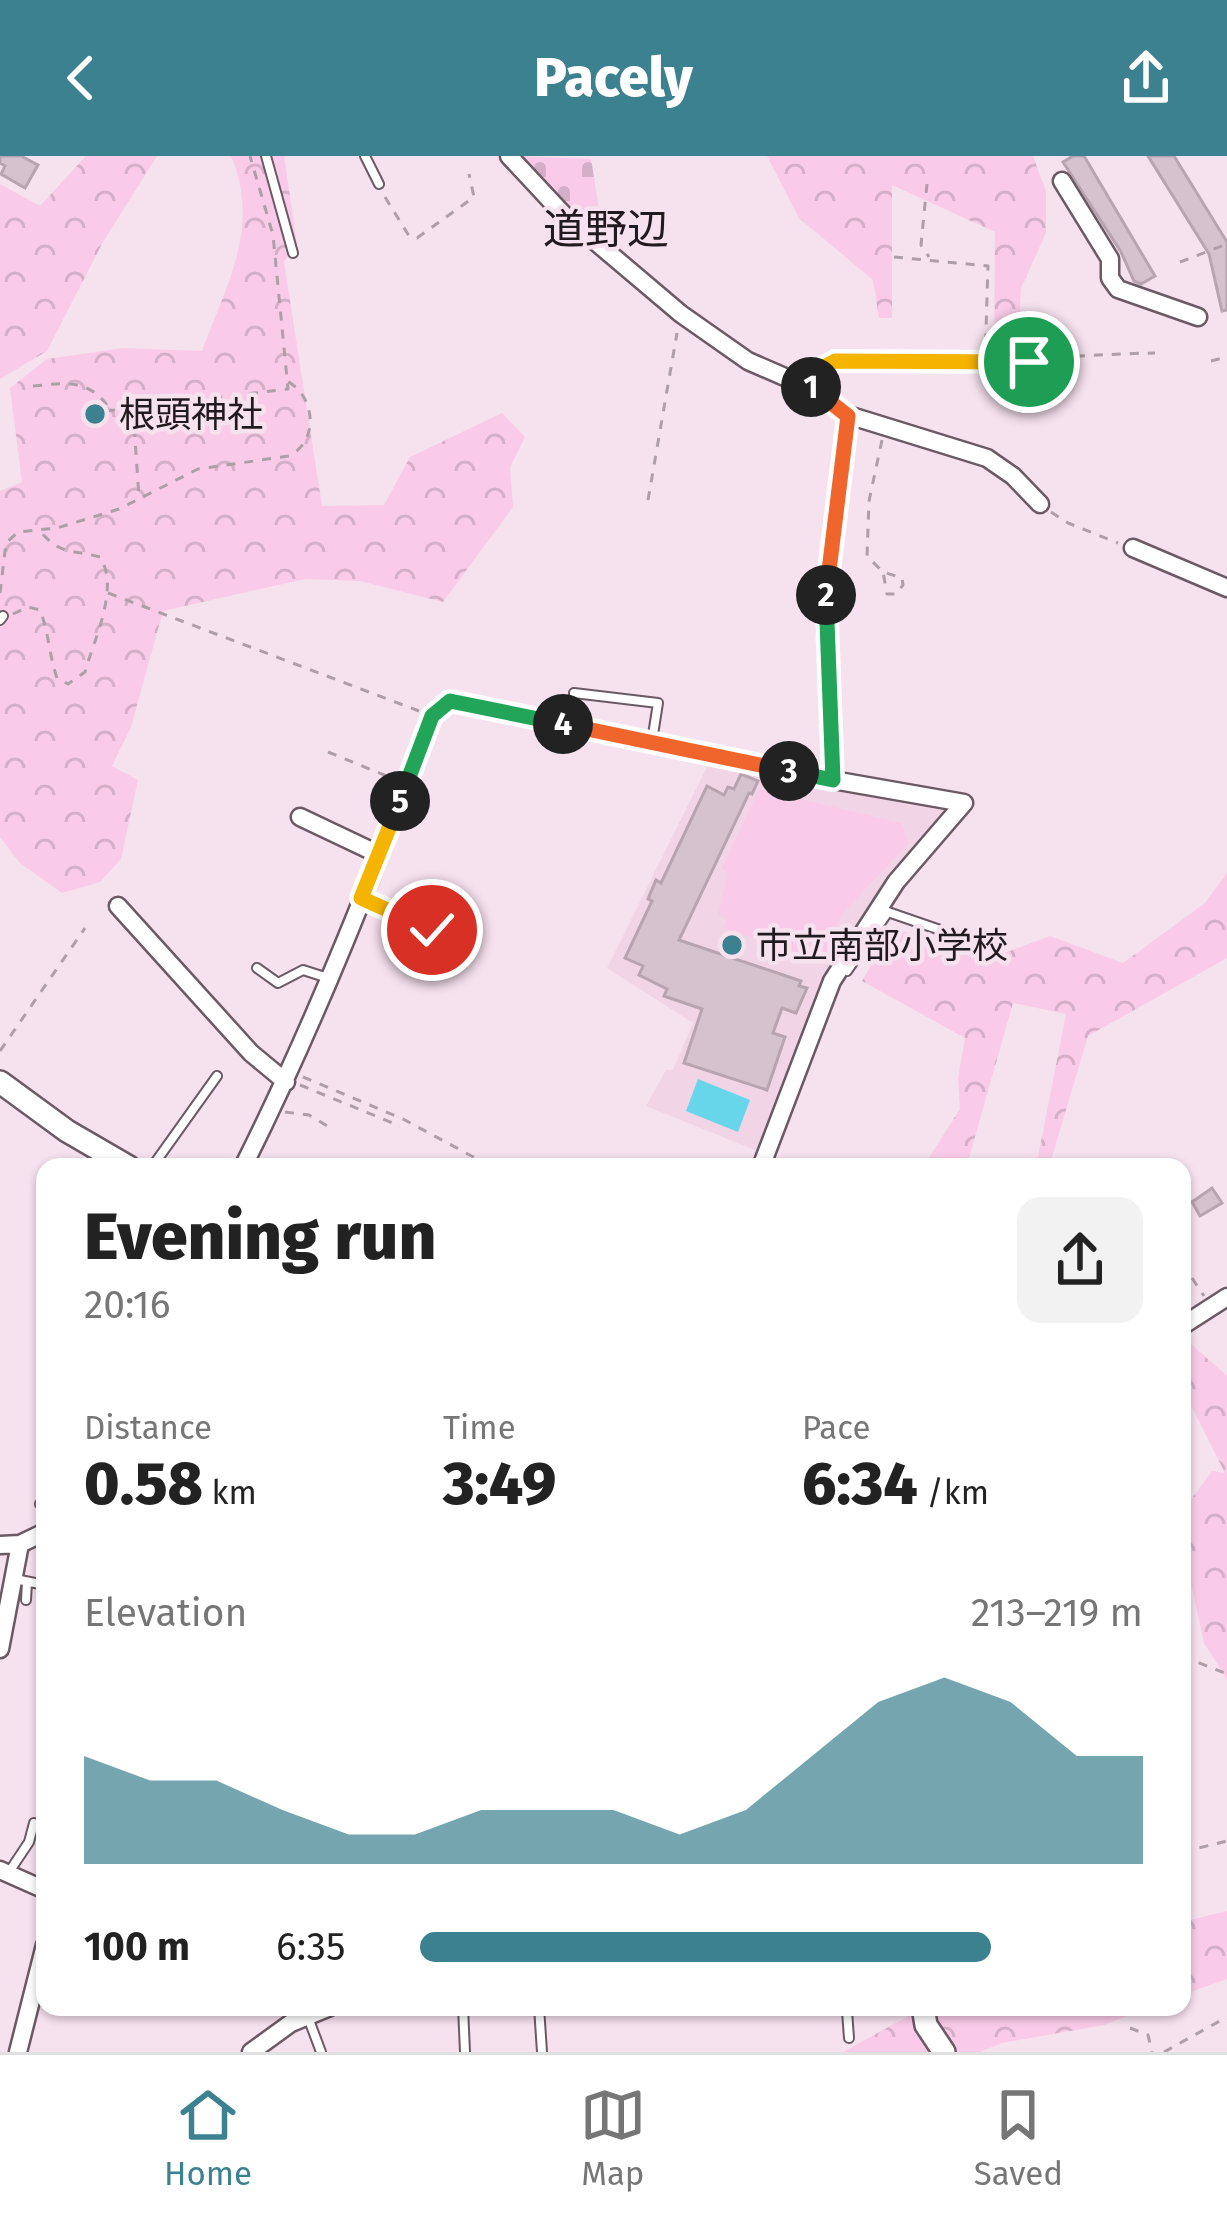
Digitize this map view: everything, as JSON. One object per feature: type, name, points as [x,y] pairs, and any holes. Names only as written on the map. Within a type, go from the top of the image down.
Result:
[{"type":"street","points":[[509,156],[564,215],[681,314],[748,361],[809,388],[848,416],[987,458],[1040,504]]},
{"type":"street","points":[[1062,181],[1110,259],[1109,278],[1118,289],[1198,317]]},
{"type":"street","points":[[809,388],[824,367],[835,361],[936,361]]},
{"type":"street","points":[[833,780],[825,603],[848,416]]},
{"type":"street","points":[[1133,548],[1227,588]]},
{"type":"street","points":[[248,1158],[288,1078],[432,716],[450,701],[964,803],[896,882],[832,981],[764,1158]]},
{"type":"street","points":[[300,817],[378,854]]},
{"type":"street","points":[[118,906],[237,1039],[288,1078]]},
{"type":"street","points":[[0,1082],[114,1158]]},
{"type":"street","points":[[1191,1320],[1219,1302]]},
{"type":"street","points":[[0,1546],[36,1536]]},
{"type":"street","points":[[1,1639],[20,1580],[20,1544]]},
{"type":"street","points":[[4,1871],[36,1886]]},
{"type":"street","points":[[18,2052],[36,1981]]},
{"type":"street","points":[[251,2052],[307,2016]]},
{"type":"street","points":[[924,2016],[944,2052]]},
{"type":"lane","points":[[266,156],[293,253]]},
{"type":"lane","points":[[365,156],[379,184]]},
{"type":"lane","points":[[574,693],[658,703],[651,742]]},
{"type":"lane","points":[[361,898],[432,930]]},
{"type":"lane","points":[[832,981],[856,961],[888,912],[972,941]]},
{"type":"lane","points":[[257,968],[278,983],[303,970],[329,978]]},
{"type":"lane","points":[[158,1158],[217,1076]]},
{"type":"lane","points":[[20,1580],[36,1584]]},
{"type":"lane","points":[[20,1580],[26,1600]]},
{"type":"lane","points":[[4,1871],[29,1842],[34,1823]]},
{"type":"lane","points":[[307,2016],[320,2052]]},
{"type":"lane","points":[[463,2016],[465,2052]]},
{"type":"lane","points":[[540,2016],[542,2052]]},
{"type":"lane","points":[[847,2016],[849,2038]]},
{"type":"path","points":[[32,386],[82,382],[100,395],[109,411],[288,389],[273,236],[250,156]]},
{"type":"path","points":[[379,184],[409,236],[417,238],[474,197],[469,174]]},
{"type":"path","points":[[927,184],[921,245],[930,259]]},
{"type":"path","points":[[1180,262],[1227,244]]},
{"type":"path","points":[[894,256],[988,266],[986,362]]},
{"type":"path","points":[[648,500],[681,314]]},
{"type":"path","points":[[936,361],[1155,353]]},
{"type":"path","points":[[1211,362],[1227,357]]},
{"type":"path","points":[[0,593],[6,543],[18,532],[57,528],[118,509],[198,469],[299,451],[309,441],[311,424],[306,400],[287,381]]},
{"type":"path","points":[[133,408],[140,498]]},
{"type":"path","points":[[883,572],[867,556],[866,544],[884,426]]},
{"type":"path","points":[[1040,504],[1083,530],[1133,548]]},
{"type":"path","points":[[2,618],[28,607],[40,610],[57,678],[68,684],[85,672],[107,593],[108,569],[100,556],[66,553],[53,546],[37,528]]},
{"type":"path","points":[[107,593],[432,716]]},
{"type":"path","points":[[328,752],[407,784]]},
{"type":"path","points":[[0,1051],[85,928]]},
{"type":"path","points":[[288,1078],[400,1126]]},
{"type":"path","points":[[288,1078],[403,1119],[475,1158]]},
{"type":"path","points":[[272,1111],[309,1115],[329,1126]]},
{"type":"path","points":[[1191,1272],[1219,1302]]},
{"type":"path","points":[[1191,1660],[1227,1674]]},
{"type":"path","points":[[1191,1850],[1227,1841]]},
{"type":"path","points":[[1164,2052],[1227,2017]]},
{"type":"path","points":[[1130,2028],[1148,2035],[1153,2052]]},
{"type":"shaded area","name":"市立南部小学校","points":[[709,763],[947,810],[859,922],[809,1017],[760,1152],[646,1106],[666,1070],[673,1070],[693,1023],[607,968]]},
{"type":"green space","points":[[86,156],[157,156],[103,242],[47,351],[0,379],[0,184],[40,206]]},
{"type":"green space","points":[[231,156],[284,156],[297,244],[284,262],[322,506],[384,505],[410,457],[502,413],[525,437],[510,467],[513,507],[443,602],[360,581],[305,579],[163,611],[131,727],[112,766],[138,780],[121,859],[100,882],[62,893],[20,863],[0,837],[0,491],[22,482],[10,388],[47,359],[123,348],[202,351],[242,231],[243,207]]},
{"type":"green space","points":[[518,156],[591,159],[604,239],[564,211]]},
{"type":"green space","points":[[767,156],[1033,156],[1046,191],[1046,233],[1021,288],[1017,357],[994,358],[995,232],[892,185],[892,318],[879,318],[873,280],[799,218]]},
{"type":"green space","points":[[759,789],[901,823],[909,843],[842,914],[827,955],[804,947],[800,953],[723,928],[727,919],[718,914],[728,874],[722,868]]},
{"type":"green space","points":[[1227,873],[1227,958],[1088,1036],[1052,1158],[1038,1158],[1066,1014],[1013,1003],[969,1158],[929,1158],[960,1109],[958,1078],[965,1038],[862,981],[893,929],[999,955],[1050,936],[1123,963],[1205,903]]},
{"type":"green space","points":[[1191,1344],[1227,1376],[1227,1679],[1204,1643],[1191,1583],[1191,1500],[1212,1471],[1225,1473],[1191,1405]]},
{"type":"green space","points":[[1227,1911],[1227,1979],[1191,1992],[1191,1920]]},
{"type":"green space","points":[[909,2016],[1127,2016],[980,2052],[843,2052]]},
{"type":"water","points":[[698,1079],[750,1100],[738,1132],[686,1111]]},
{"type":"building","points":[[0,156],[21,156],[38,165],[25,188],[1,174],[5,166]]},
{"type":"building","points":[[1084,156],[1155,276],[1141,284],[1134,281],[1121,252],[1063,162]]},
{"type":"building","points":[[1148,156],[1174,156],[1227,242],[1227,310],[1222,311],[1209,254]]},
{"type":"building","points":[[741,774],[758,781],[679,940],[801,981],[799,986],[807,988],[796,1013],[782,1008],[773,1033],[785,1037],[767,1090],[684,1063],[702,1009],[664,996],[667,989],[639,975],[643,966],[625,958],[652,901],[648,899],[656,880],[661,883],[707,786],[724,795],[728,787],[734,789]]},
{"type":"building","points":[[1212,1188],[1222,1203],[1200,1216],[1192,1202]]},
{"type":"place","name":"根頭神社","points":[[95,414]]},
{"type":"place","name":"市立南部小学校","points":[[732,945]]},
{"type":"district","name":"道野辺","points":[[606,229]]},
{"type":"route","points":[[432,930],[361,898],[432,716],[450,701],[833,780],[825,603],[848,416],[809,388],[824,367],[835,361],[1029,362]]}]
